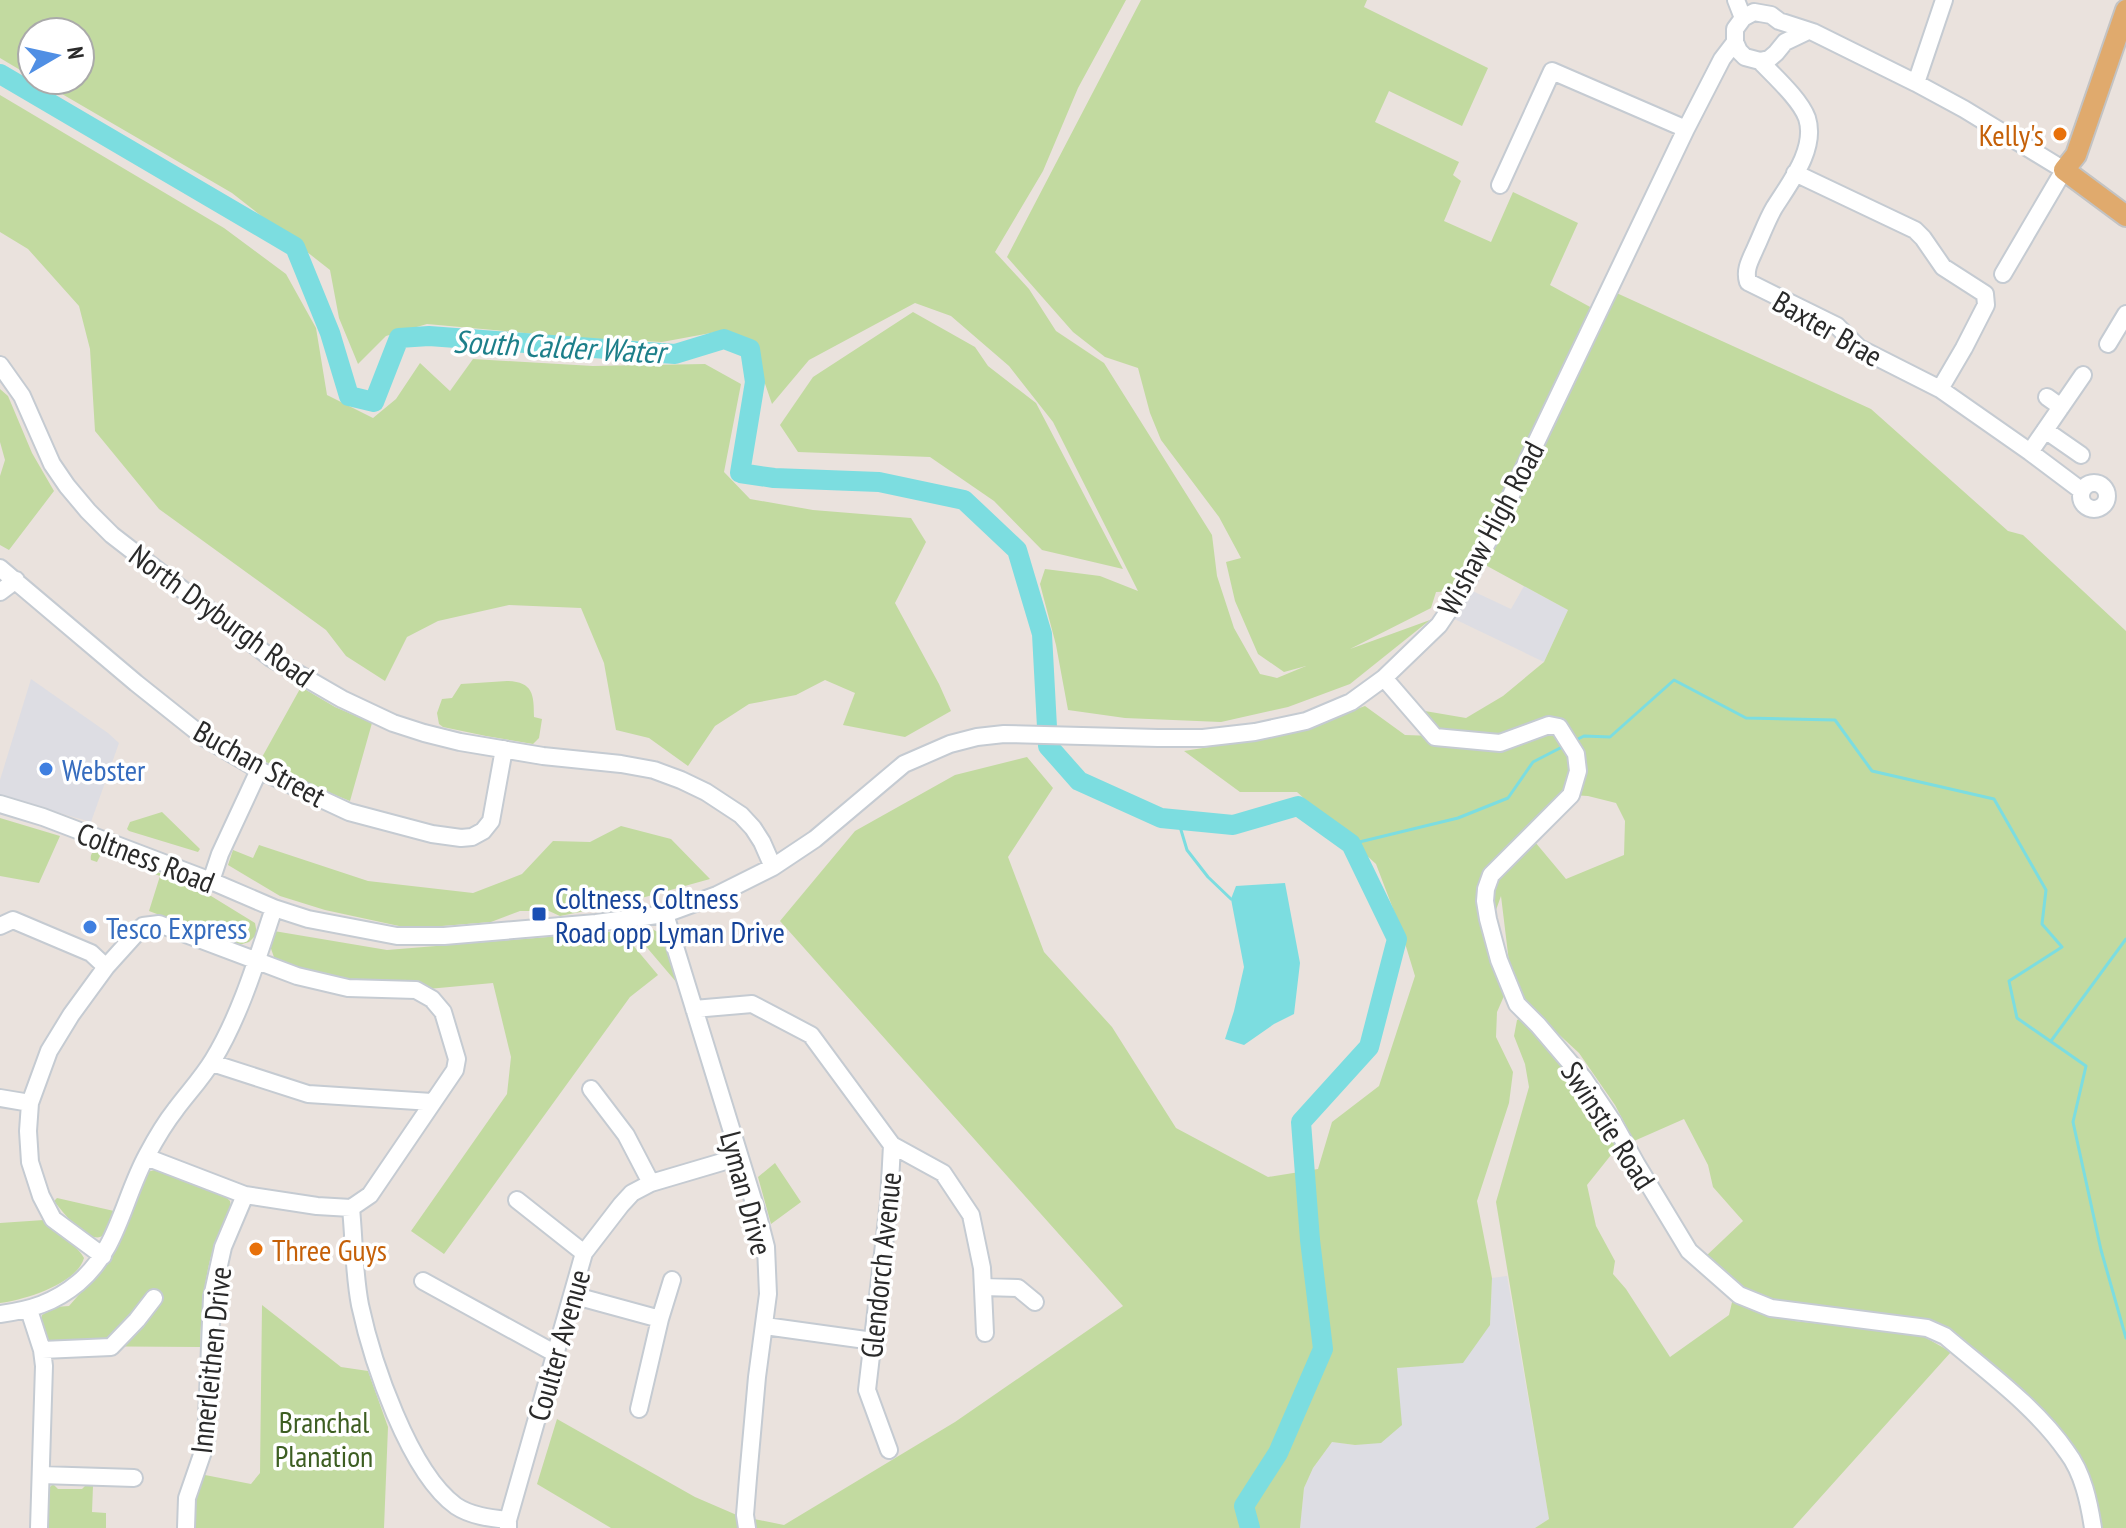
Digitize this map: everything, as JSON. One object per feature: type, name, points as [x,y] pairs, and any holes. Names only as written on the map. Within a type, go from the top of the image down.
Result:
[{"type":"main road","points":[[2126,10],[2076,155],[2064,170],[2126,216]]},
{"type":"street","points":[[1736,0],[1743,18]]},
{"type":"street","points":[[1748,0],[1779,21],[1808,31],[1916,83],[2064,170],[2003,274]]},
{"type":"street","points":[[1916,83],[1944,0]]},
{"type":"street","points":[[1752,59],[1739,51],[1735,29],[1743,18],[1754,12],[1763,12]]},
{"type":"street","points":[[1779,21],[1786,34],[1780,48]]},
{"type":"street","points":[[1722,59],[1769,59],[1780,48],[1808,31]]},
{"type":"street","name":"Wishaw High Road","points":[[1004,734],[1203,738],[1255,732],[1306,721],[1351,702],[1384,678],[1439,625],[1462,591],[1553,409],[1686,129],[1722,59],[1735,42]]},
{"type":"street","name":"Baxter Brae","points":[[1780,48],[1789,93]]},
{"type":"street","name":"Baxter Brae","points":[[1752,59],[1789,93],[1806,116],[1809,127],[1806,150],[1773,210],[1746,269],[1748,282],[1837,326],[1859,348],[1940,389],[2082,491]]},
{"type":"street","points":[[1500,185],[1552,71],[1686,129]]},
{"type":"street","points":[[1795,173],[1915,230],[1943,267],[1982,291],[1986,301],[1940,389]]},
{"type":"street","points":[[2108,344],[2126,314]]},
{"type":"street","name":"North Dryburgh Road","points":[[0,365],[22,396],[52,464],[88,511],[112,535],[271,658],[342,699],[393,723],[448,739],[621,764],[654,770],[681,780],[741,815],[762,842],[773,867]]},
{"type":"street","points":[[2030,452],[2045,430],[2054,402],[2083,375]]},
{"type":"street","points":[[2045,430],[2081,455]]},
{"type":"street","name":"Buchan Street","points":[[0,568],[205,738],[259,770],[349,812],[432,834],[472,837],[483,831],[491,821],[504,749]]},
{"type":"street","points":[[0,592],[16,580]]},
{"type":"street","name":"Swinstie Road","points":[[1384,678],[1435,737],[1500,743],[1549,725],[1559,727],[1570,743],[1578,771],[1571,795],[1491,875],[1485,901],[1488,919],[1499,960],[1517,1004],[1584,1079],[1689,1251],[1739,1295],[1771,1308],[1927,1328],[1945,1336],[2041,1420],[2069,1453],[2081,1477],[2093,1528]]},
{"type":"street","name":"Coltness Road","points":[[0,804],[43,817],[308,919],[397,936],[444,936],[665,914],[717,895],[773,867],[815,839],[904,764],[950,744],[1004,734]]},
{"type":"street","points":[[211,881],[220,854],[259,770]]},
{"type":"street","points":[[0,1314],[29,1310],[61,1295],[80,1282],[103,1256],[146,1157],[174,1111],[212,1063],[232,1027],[274,908]]},
{"type":"street","name":"Lyman Drive","points":[[665,914],[766,1247],[768,1294],[755,1391],[745,1515],[747,1528]]},
{"type":"street","points":[[0,926],[13,920],[91,953],[106,967]]},
{"type":"street","points":[[103,1256],[53,1219],[41,1196],[30,1162],[30,1103],[49,1051],[71,1015],[106,967],[143,926],[159,924],[297,976],[348,988],[416,990],[432,999],[443,1012],[457,1059],[455,1070],[370,1195],[351,1208],[245,1195],[146,1157]]},
{"type":"street","name":"Glendorch Avenue","points":[[694,1009],[752,1004],[811,1035],[892,1145],[889,1202],[867,1390],[889,1450]]},
{"type":"street","points":[[212,1063],[308,1094],[432,1102]]},
{"type":"street","points":[[591,1089],[626,1135],[651,1183]]},
{"type":"street","points":[[0,1098],[30,1103]]},
{"type":"street","points":[[892,1145],[943,1173],[971,1215],[982,1268],[985,1333]]},
{"type":"street","name":"Coulter Avenue","points":[[508,1524],[584,1253],[632,1193],[651,1183],[739,1157]]},
{"type":"street","name":"Innerleithen Drive","points":[[186,1528],[187,1498],[206,1443],[212,1297],[223,1247],[245,1195]]},
{"type":"street","points":[[517,1200],[584,1253]]},
{"type":"street","points":[[351,1208],[359,1303],[374,1356],[408,1445],[440,1492],[457,1507],[508,1524]]},
{"type":"street","points":[[639,1409],[672,1280]]},
{"type":"street","points":[[423,1281],[556,1354]]},
{"type":"street","points":[[983,1287],[1018,1288],[1035,1302]]},
{"type":"street","points":[[572,1295],[660,1319]]},
{"type":"street","points":[[42,1350],[111,1347],[154,1298]]},
{"type":"street","points":[[29,1310],[44,1366],[39,1528]]},
{"type":"street","points":[[765,1326],[873,1341]]},
{"type":"street","points":[[41,1475],[134,1478]]},
{"type":"shaded area","points":[[1524,586],[1568,610],[1544,662],[1446,615],[1464,587],[1511,609]]},
{"type":"shaded area","points":[[31,679],[119,743],[91,822],[0,796],[0,780]]},
{"type":"shaded area","points":[[1507,1276],[1549,1519],[1535,1528],[1300,1528],[1304,1488],[1313,1468],[1332,1442],[1355,1445],[1397,1368],[1490,1325],[1492,1278]]},
{"type":"green space","points":[[0,0],[1126,0],[1078,88],[1043,171],[995,252],[1029,289],[1056,331],[1104,363],[1212,535],[1217,576],[1234,628],[1260,674],[1277,678],[1306,666],[1284,672],[1258,654],[1235,601],[1226,562],[1241,558],[1219,517],[1161,440],[1138,368],[1105,357],[1073,332],[1007,257],[1141,0],[1367,0],[1364,7],[1488,68],[1462,126],[1389,91],[1375,122],[1459,162],[1453,175],[1461,181],[1444,221],[1491,242],[1513,192],[1578,223],[1550,285],[1592,308],[1610,290],[1871,409],[2008,531],[2023,535],[2126,631],[2126,1528],[2101,1528],[2099,1513],[2079,1458],[2014,1385],[1964,1340],[1934,1324],[1758,1297],[1705,1257],[1743,1221],[1713,1187],[1708,1165],[1684,1119],[1634,1141],[1615,1105],[1579,1053],[1526,1004],[1509,962],[1501,896],[1486,938],[1504,996],[1497,1012],[1496,1037],[1513,1072],[1509,1103],[1477,1201],[1492,1278],[1490,1325],[1463,1363],[1397,1368],[1402,1425],[1381,1443],[1355,1445],[1332,1442],[1313,1468],[1304,1488],[1300,1528],[611,1528],[537,1484],[557,1419],[695,1497],[739,1516],[784,1525],[955,1422],[1123,1306],[780,921],[855,831],[955,775],[1027,757],[1053,788],[1008,857],[1044,952],[1112,1027],[1176,1128],[1268,1177],[1318,1169],[1332,1122],[1379,1086],[1415,976],[1400,927],[1376,864],[1297,792],[1240,792],[1184,751],[1285,735],[1365,706],[1405,735],[1434,736],[1419,710],[1466,718],[1503,696],[1544,662],[1568,610],[1478,561],[1462,591],[1436,592],[1431,608],[1350,649],[1430,620],[1350,684],[1288,707],[1221,722],[1125,718],[1068,710],[1040,584],[1045,569],[1100,576],[1138,591],[1053,422],[1009,366],[951,316],[915,303],[809,360],[772,404],[751,343],[727,330],[662,342],[427,324],[386,336],[358,364],[339,318],[330,270],[232,193],[65,96],[96,96],[96,16],[16,16],[16,68],[0,58]],"holes":[[[1571,795],[1616,803],[1625,821],[1624,855],[1566,879],[1530,836]]]},
{"type":"green space","points":[[0,95],[224,228],[286,274],[316,328],[327,395],[373,418],[396,399],[420,363],[450,391],[473,359],[593,366],[705,364],[741,384],[724,472],[750,499],[813,510],[911,518],[926,542],[895,603],[951,711],[905,737],[843,725],[855,693],[825,680],[796,695],[749,704],[715,726],[688,766],[649,738],[616,730],[604,663],[581,608],[509,605],[438,621],[407,637],[385,681],[346,656],[326,630],[159,509],[95,431],[90,349],[79,306],[28,249],[0,232]]},
{"type":"green space","points":[[913,312],[975,347],[988,366],[1036,403],[1123,569],[1042,550],[994,501],[930,457],[798,452],[780,425],[813,377]]},
{"type":"green space","points":[[0,389],[8,396],[32,453],[54,491],[9,550],[0,545],[0,476],[5,460],[0,442]]},
{"type":"green space","points":[[507,681],[527,687],[532,696],[534,717],[542,719],[539,738],[533,744],[439,724],[437,713],[442,699],[452,698],[461,684]]},
{"type":"green space","points":[[301,687],[335,707],[372,723],[350,801],[298,780],[261,759]]},
{"type":"green space","points":[[162,812],[200,849],[198,852],[127,829],[130,822]]},
{"type":"green space","points":[[0,818],[60,836],[39,883],[0,876]]},
{"type":"green space","points":[[621,826],[671,839],[710,879],[620,904],[560,916],[549,911],[520,911],[491,922],[399,926],[325,910],[280,896],[228,865],[233,850],[253,858],[259,845],[368,881],[473,893],[522,874],[553,841],[590,842]]},
{"type":"green space","points":[[98,849],[198,888],[255,923],[257,934],[249,942],[239,945],[149,911],[160,876],[101,854],[97,862],[91,860],[92,853]]},
{"type":"green space","points":[[649,928],[663,937],[668,945],[683,990],[632,930]]},
{"type":"green space","points":[[274,931],[387,950],[621,931],[658,975],[630,997],[444,1254],[411,1231],[507,1094],[511,1057],[493,983],[428,989],[346,982],[309,974],[275,960],[269,943]]},
{"type":"green space","points":[[1523,1017],[1592,1100],[1619,1149],[1587,1185],[1596,1226],[1615,1261],[1613,1274],[1670,1357],[1729,1315],[1733,1298],[1795,1321],[1921,1335],[1951,1352],[1793,1528],[1535,1528],[1549,1519],[1496,1202],[1529,1087],[1525,1064],[1514,1036],[1517,1020]]},
{"type":"green space","points":[[775,1163],[801,1202],[771,1224],[758,1177]]},
{"type":"green space","points":[[158,1169],[225,1196],[230,1201],[231,1207],[210,1260],[200,1347],[50,1346],[41,1321],[42,1315],[55,1307],[69,1306],[106,1264],[119,1245],[147,1172]]},
{"type":"green space","points":[[57,1198],[114,1211],[106,1233],[98,1237],[84,1232],[54,1201]]},
{"type":"green space","points":[[44,1220],[72,1243],[84,1258],[71,1276],[61,1283],[0,1303],[0,1223]]},
{"type":"green space","name":"Branchal Planation","points":[[262,1305],[341,1367],[368,1371],[388,1427],[384,1528],[196,1528],[196,1498],[205,1475],[251,1484],[260,1473]]},
{"type":"green space","points":[[53,1484],[58,1489],[82,1489],[87,1484],[93,1486],[92,1512],[106,1513],[106,1528],[48,1528],[49,1488]]},
{"type":"water","points":[[1285,883],[1300,963],[1294,1014],[1244,1045],[1225,1039],[1244,967],[1231,899],[1236,886]]},
{"type":"waterway","name":"South Calder Water","points":[[0,74],[295,247],[330,333],[349,396],[374,402],[399,338],[429,336],[675,354],[724,339],[750,349],[755,382],[740,473],[774,478],[879,482],[964,500],[1017,550],[1042,634],[1048,746],[1079,781],[1161,818],[1233,825],[1298,806],[1351,844],[1397,939],[1369,1047],[1301,1122],[1310,1240],[1323,1349],[1278,1453],[1244,1506],[1250,1528]]},
{"type":"waterway","points":[[1574,741],[1584,736],[1610,737],[1674,680],[1746,718],[1835,720],[1872,771],[1994,799],[2046,890],[2042,924],[2062,947],[2009,981],[2017,1018],[2086,1066],[2073,1122],[2101,1250],[2126,1338]]},
{"type":"waterway","points":[[1351,844],[1458,818],[1508,798],[1533,762],[1564,746]]},
{"type":"waterway","points":[[1178,820],[1187,850],[1208,877],[1231,899]]},
{"type":"waterway","points":[[2051,1041],[2126,939]]},
{"type":"place","name":"Kelly's","points":[[2060,134]]},
{"type":"place","name":"Webster","points":[[46,769]]},
{"type":"place","name":"Coltness, Coltness Road opp Lyman Drive","points":[[539,914]]},
{"type":"place","name":"Tesco Express","points":[[90,927]]},
{"type":"place","name":"Three Guys","points":[[256,1249]]}]
